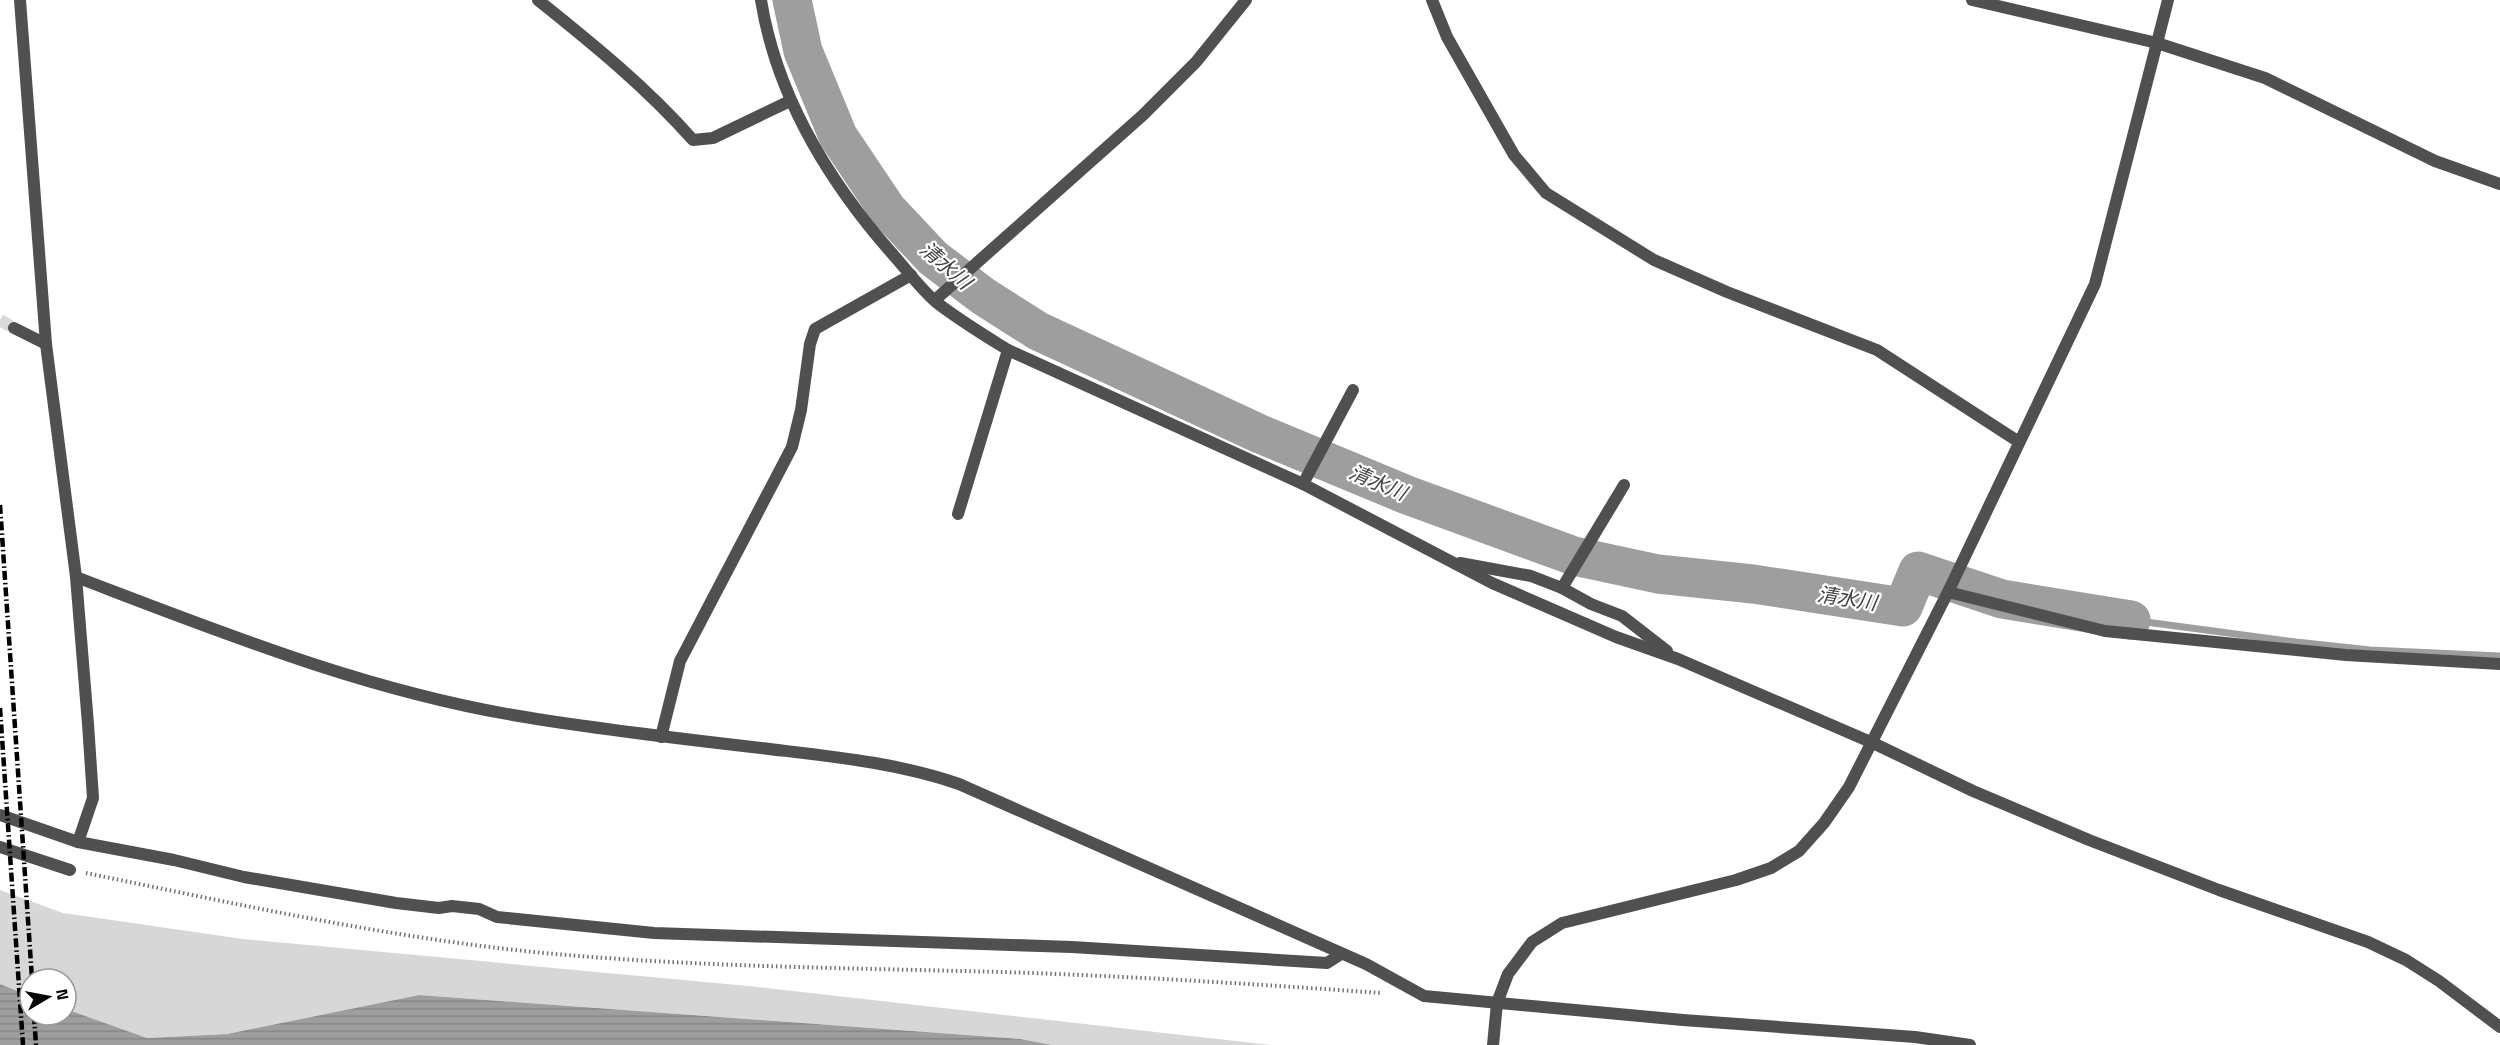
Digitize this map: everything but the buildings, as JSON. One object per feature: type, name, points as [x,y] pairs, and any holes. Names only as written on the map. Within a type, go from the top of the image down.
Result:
[{"type":"street","points":[[20,0],[46,344],[76,577],[93,798],[78,842]]},
{"type":"street","points":[[538,0],[622,68],[668,111],[693,140],[714,138],[790,101]]},
{"type":"street","points":[[761,0],[790,101],[826,169],[870,229],[911,275],[939,296],[967,324],[1008,350],[1302,484],[1492,584],[1616,637],[1678,659],[1873,743],[1973,791],[2089,840],[2378,946],[2439,981],[2500,1027]]},
{"type":"street","points":[[939,296],[1143,115],[1196,62],[1246,0]]},
{"type":"street","points":[[1432,0],[1447,37],[1514,155],[1546,193],[1654,260],[1727,292],[1877,350],[2019,442]]},
{"type":"street","points":[[1972,0],[2157,43],[2265,78],[2435,161],[2500,184]]},
{"type":"street","points":[[1494,1039],[1497,1004],[1508,974],[1532,942],[1562,923],[1736,880],[1771,868],[1799,851],[1824,823],[1849,787],[1948,592],[2095,284],[2127,151],[2168,0]]},
{"type":"street","points":[[661,737],[680,661],[792,447],[801,410],[810,344],[815,329],[911,275]]},
{"type":"street","points":[[14,328],[46,344]]},
{"type":"street","points":[[958,514],[1008,350]]},
{"type":"street","points":[[1302,484],[1353,390]]},
{"type":"street","points":[[1562,588],[1624,485]]},
{"type":"street","points":[[1450,562],[1486,566],[1531,576],[1562,588],[1591,604],[1622,616],[1678,659]]},
{"type":"street","points":[[76,577],[285,656],[373,684],[523,717],[661,737],[852,760],[930,774],[970,789],[1366,964],[1424,996],[1497,1004],[1915,1037],[1970,1045]]},
{"type":"street","points":[[1948,592],[2105,631],[2346,655],[2500,664]]},
{"type":"street","points":[[0,815],[78,842],[174,860],[244,877],[396,903],[439,908],[452,906],[479,909],[496,917],[654,933],[1072,947],[1327,963],[1341,954]]},
{"type":"street","points":[[0,847],[70,870]]},
{"type":"shaded area","points":[[0,890],[63,913],[243,939],[748,986],[1271,1045],[1052,1045],[1021,1039],[419,995],[227,1034],[147,1038],[78,1013],[78,967],[18,967],[18,991],[0,984]]},
{"type":"shaded area","points":[[0,984],[18,991],[18,1027],[78,1027],[78,1013],[147,1038],[227,1034],[419,995],[1021,1039],[1052,1045],[0,1045]]},
{"type":"waterway","name":"清水川","points":[[792,0],[803,51],[838,136],[887,209],[933,258],[983,296],[1038,331],[1260,434],[1407,495],[1574,556],[1658,574],[1753,584],[1903,607],[1918,571],[2002,599],[2131,620]]},
{"type":"waterway","points":[[2131,620],[2370,650],[2500,656]]},
{"type":"tunnel","points":[[0,320],[14,328]]},
{"type":"railway","points":[[0,505],[31,967]]},
{"type":"railway","points":[[0,708],[23,1045]]},
{"type":"railway","points":[[35,1027],[36,1045]]}]
